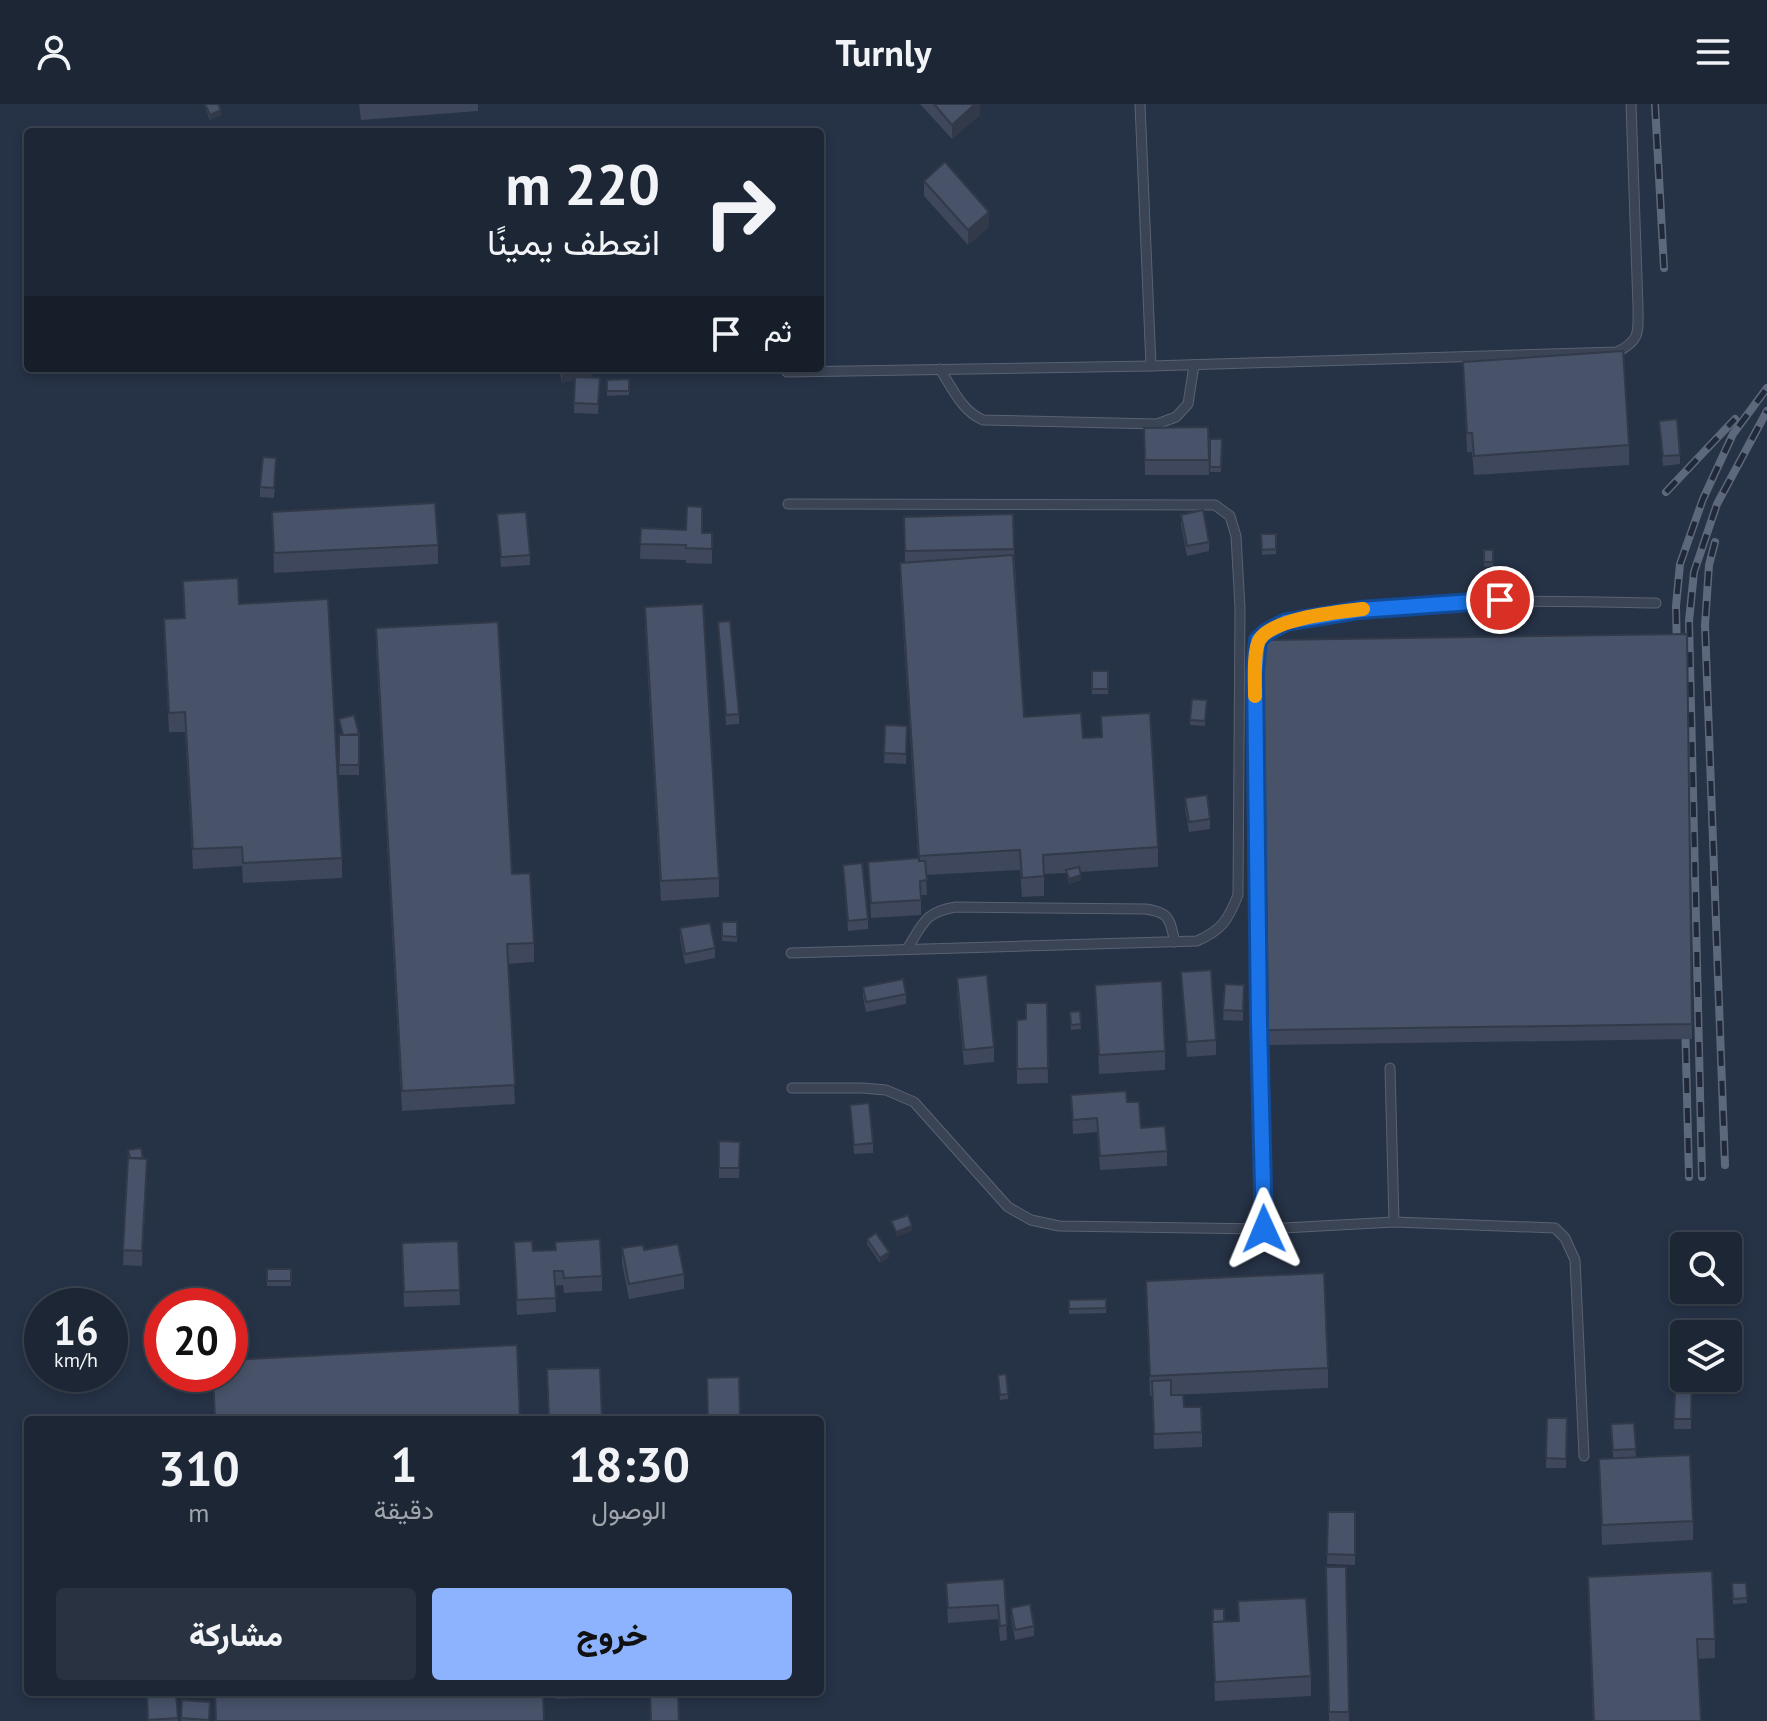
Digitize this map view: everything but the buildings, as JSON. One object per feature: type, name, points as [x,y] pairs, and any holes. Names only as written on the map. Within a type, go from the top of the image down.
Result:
[{"type":"lane","points":[[1140,104],[1151,366]]},
{"type":"lane","points":[[824,371],[1194,365],[1617,352],[1631,345],[1638,333],[1631,104]]},
{"type":"lane","points":[[940,369],[964,407],[983,420],[1157,424],[1176,417],[1188,404],[1194,365]]},
{"type":"lane","points":[[788,504],[1215,505],[1230,516],[1236,536],[1240,608],[1238,895],[1229,919],[1214,934],[1197,941],[1175,942],[791,953]]},
{"type":"lane","points":[[1264,1229],[1255,673],[1258,640],[1286,622],[1360,610],[1500,600],[1656,603]]},
{"type":"lane","points":[[907,949],[927,917],[939,910],[956,907],[1160,911],[1169,918],[1175,942]]},
{"type":"lane","points":[[1390,1068],[1394,1222]]},
{"type":"lane","points":[[792,1088],[886,1090],[914,1102],[1008,1207],[1031,1220],[1059,1226],[1264,1229],[1394,1222],[1555,1228],[1565,1238],[1575,1260],[1584,1456]]},
{"type":"railway","points":[[1655,104],[1664,268]]},
{"type":"railway","points":[[1677,654],[1676,606],[1680,564],[1703,499],[1733,434],[1767,388]]},
{"type":"railway","points":[[1702,1177],[1689,621],[1694,572],[1717,504],[1767,411]]},
{"type":"railway","points":[[1666,492],[1735,419]]},
{"type":"railway","points":[[1715,542],[1709,565],[1705,625],[1725,1165]]},
{"type":"railway","points":[[1685,1018],[1689,1177]]},
{"type":"slow traffic","points":[[1255,696],[1258,640],[1267,632],[1286,622],[1363,609]]},
{"type":"route","points":[[1264,1229],[1255,673],[1258,640],[1286,622],[1360,610],[1500,600]]}]
